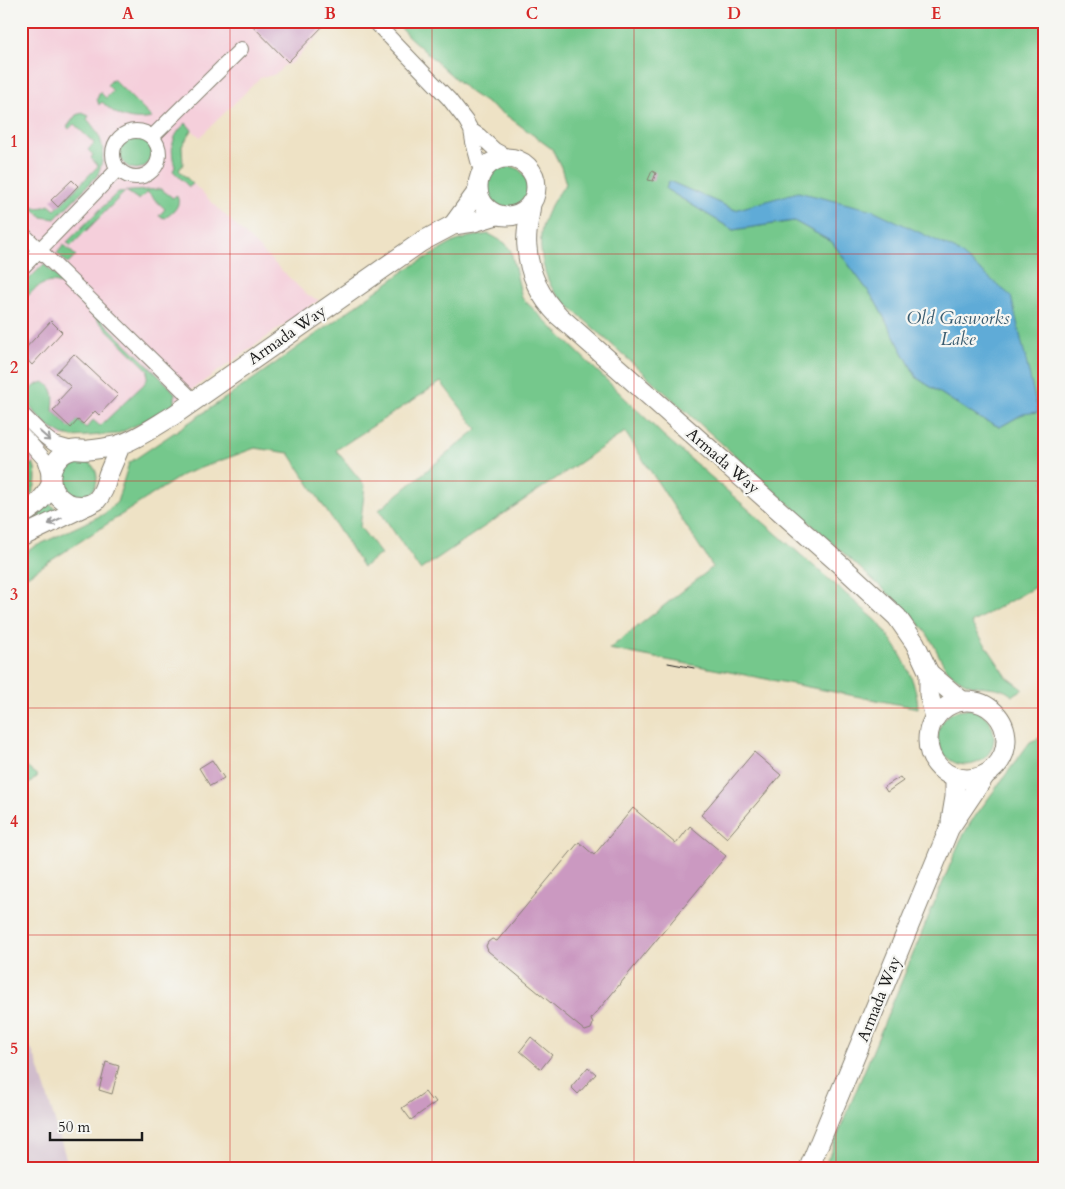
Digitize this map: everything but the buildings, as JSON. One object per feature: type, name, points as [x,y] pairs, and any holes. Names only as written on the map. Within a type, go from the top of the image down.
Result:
[{"type":"street","points":[[374,21],[449,99],[472,130],[495,150],[510,158]]},
{"type":"street","points":[[152,137],[241,49]]},
{"type":"street","points":[[133,130],[140,130],[152,137],[159,149],[160,156],[154,169],[149,173],[136,177],[123,173],[118,169],[114,162],[114,148],[120,136],[133,130]]},
{"type":"street","points":[[472,130],[473,142],[481,172]]},
{"type":"street","points":[[481,172],[488,164],[494,161],[510,158]]},
{"type":"street","name":"Armada Way","points":[[510,158],[523,163],[533,174],[536,188],[526,245],[534,281],[551,308],[889,609],[909,633],[930,673],[962,701],[975,701],[987,706],[998,716],[1005,729],[1006,743],[1000,761],[986,774],[949,830],[809,1168]]},
{"type":"street","points":[[21,269],[118,169]]},
{"type":"street","name":"Armada Way","points":[[453,225],[477,192],[481,172]]},
{"type":"street","name":"Armada Way","points":[[477,192],[484,206],[500,216],[526,245]]},
{"type":"street","name":"Armada Way","points":[[21,515],[33,509],[46,495],[55,463],[67,452],[121,444],[151,429],[422,242],[453,225],[519,214],[532,203]]},
{"type":"street","points":[[21,232],[194,401]]},
{"type":"street","points":[[21,413],[54,444],[98,456],[105,466],[107,478]]},
{"type":"street","points":[[21,433],[44,459],[55,494],[70,505],[88,505]]},
{"type":"street","points":[[21,537],[96,501],[106,486],[107,478],[121,444]]},
{"type":"street","name":"Armada Way","points":[[930,673],[929,694],[935,718],[930,728],[928,740],[930,751],[939,767],[955,777],[955,798],[949,830]]},
{"type":"street","points":[[935,718],[946,707],[962,701]]},
{"type":"street","points":[[955,777],[971,778],[986,774]]},
{"type":"shaded area","points":[[21,21],[333,21],[292,63],[283,66],[279,72],[273,75],[260,78],[200,137],[192,130],[182,146],[183,165],[179,170],[308,296],[319,300],[173,403],[106,434],[62,437],[34,462],[36,484],[31,495],[21,503]]},
{"type":"shaded area","points":[[21,1025],[38,1065],[69,1168],[21,1168]]},
{"type":"green space","points":[[395,21],[1044,21],[1044,582],[971,623],[1007,677],[1023,689],[1012,696],[1001,689],[976,686],[964,682],[951,673],[943,664],[929,637],[912,615],[559,297],[550,284],[544,268],[541,249],[541,232],[545,219],[552,203],[566,184],[561,167],[552,149],[510,118],[471,93],[408,36]],"holes":[[[669,181],[735,210],[956,250],[1023,414],[1000,427],[979,418],[917,378],[874,299],[832,242],[794,221],[733,230],[666,189]]]},
{"type":"green space","points":[[113,79],[152,118],[131,119],[119,115],[102,102],[99,105],[97,99],[100,92],[106,98],[113,91],[107,85]]},
{"type":"green space","points":[[82,113],[89,116],[87,119],[97,132],[102,146],[102,160],[97,176],[55,219],[42,217],[31,205],[40,208],[49,205],[55,210],[98,166],[91,158],[93,155],[88,150],[94,143],[74,124],[69,129],[67,127],[76,115]]},
{"type":"green space","points":[[186,123],[192,130],[182,146],[183,165],[179,170],[193,184],[189,187],[173,171],[175,167],[172,154],[173,143],[177,133]]},
{"type":"green space","points":[[136,137],[142,138],[147,142],[151,147],[151,159],[147,164],[142,168],[136,169],[130,168],[125,164],[121,159],[120,153],[121,147],[125,142],[130,138]]},
{"type":"green space","points":[[511,166],[519,169],[525,175],[528,187],[525,199],[519,205],[503,208],[495,205],[489,199],[486,183],[489,175],[495,169]]},
{"type":"green space","points":[[161,189],[173,198],[176,195],[178,205],[165,218],[159,216],[165,209],[147,192],[139,200],[127,191]]},
{"type":"green space","points":[[126,191],[71,246],[67,242],[118,192]]},
{"type":"green space","points":[[489,234],[505,243],[511,251],[522,298],[664,436],[877,621],[892,640],[904,661],[914,684],[918,708],[609,649],[713,567],[625,432],[420,570],[379,510],[477,429],[441,382],[336,450],[365,486],[360,527],[381,554],[363,567],[289,453],[255,448],[184,474],[21,580],[21,555],[104,514],[117,502],[129,463],[252,380],[407,269],[454,242],[469,237]]},
{"type":"green space","points":[[64,245],[76,256],[68,264],[57,253]]},
{"type":"green space","points":[[44,264],[169,386],[175,393],[175,405],[117,434],[72,437],[63,435],[49,427],[26,403],[28,391],[44,382],[52,391],[54,399],[53,411],[70,428],[78,420],[86,428],[93,420],[100,426],[147,379],[148,370],[62,285],[50,282],[39,286],[21,303],[21,287]]},
{"type":"green space","points":[[21,451],[31,459],[24,468],[21,466]]},
{"type":"green space","points":[[78,459],[92,464],[97,478],[92,492],[78,497],[64,492],[59,478],[64,464]]},
{"type":"green space","points":[[33,462],[36,474],[35,486],[30,496],[21,505],[21,483]]},
{"type":"green space","points":[[48,502],[58,511],[21,531],[21,525],[38,515]]},
{"type":"green space","points":[[966,709],[977,711],[986,717],[992,726],[994,737],[992,748],[986,757],[977,763],[966,765],[955,763],[946,757],[940,748],[938,737],[940,726],[946,717],[955,711]]},
{"type":"green space","points":[[1044,736],[1044,1168],[824,1168],[960,841],[971,822],[1030,742]]},
{"type":"green space","points":[[21,763],[38,776],[21,791]]},
{"type":"water","name":"Old Gasworks Lake","points":[[669,181],[735,210],[798,192],[873,210],[956,250],[1011,296],[1038,412],[1023,414],[1000,427],[979,418],[917,378],[874,299],[832,242],[794,221],[733,230],[666,189]]},
{"type":"tram line","points":[[668,663],[694,668]]}]
